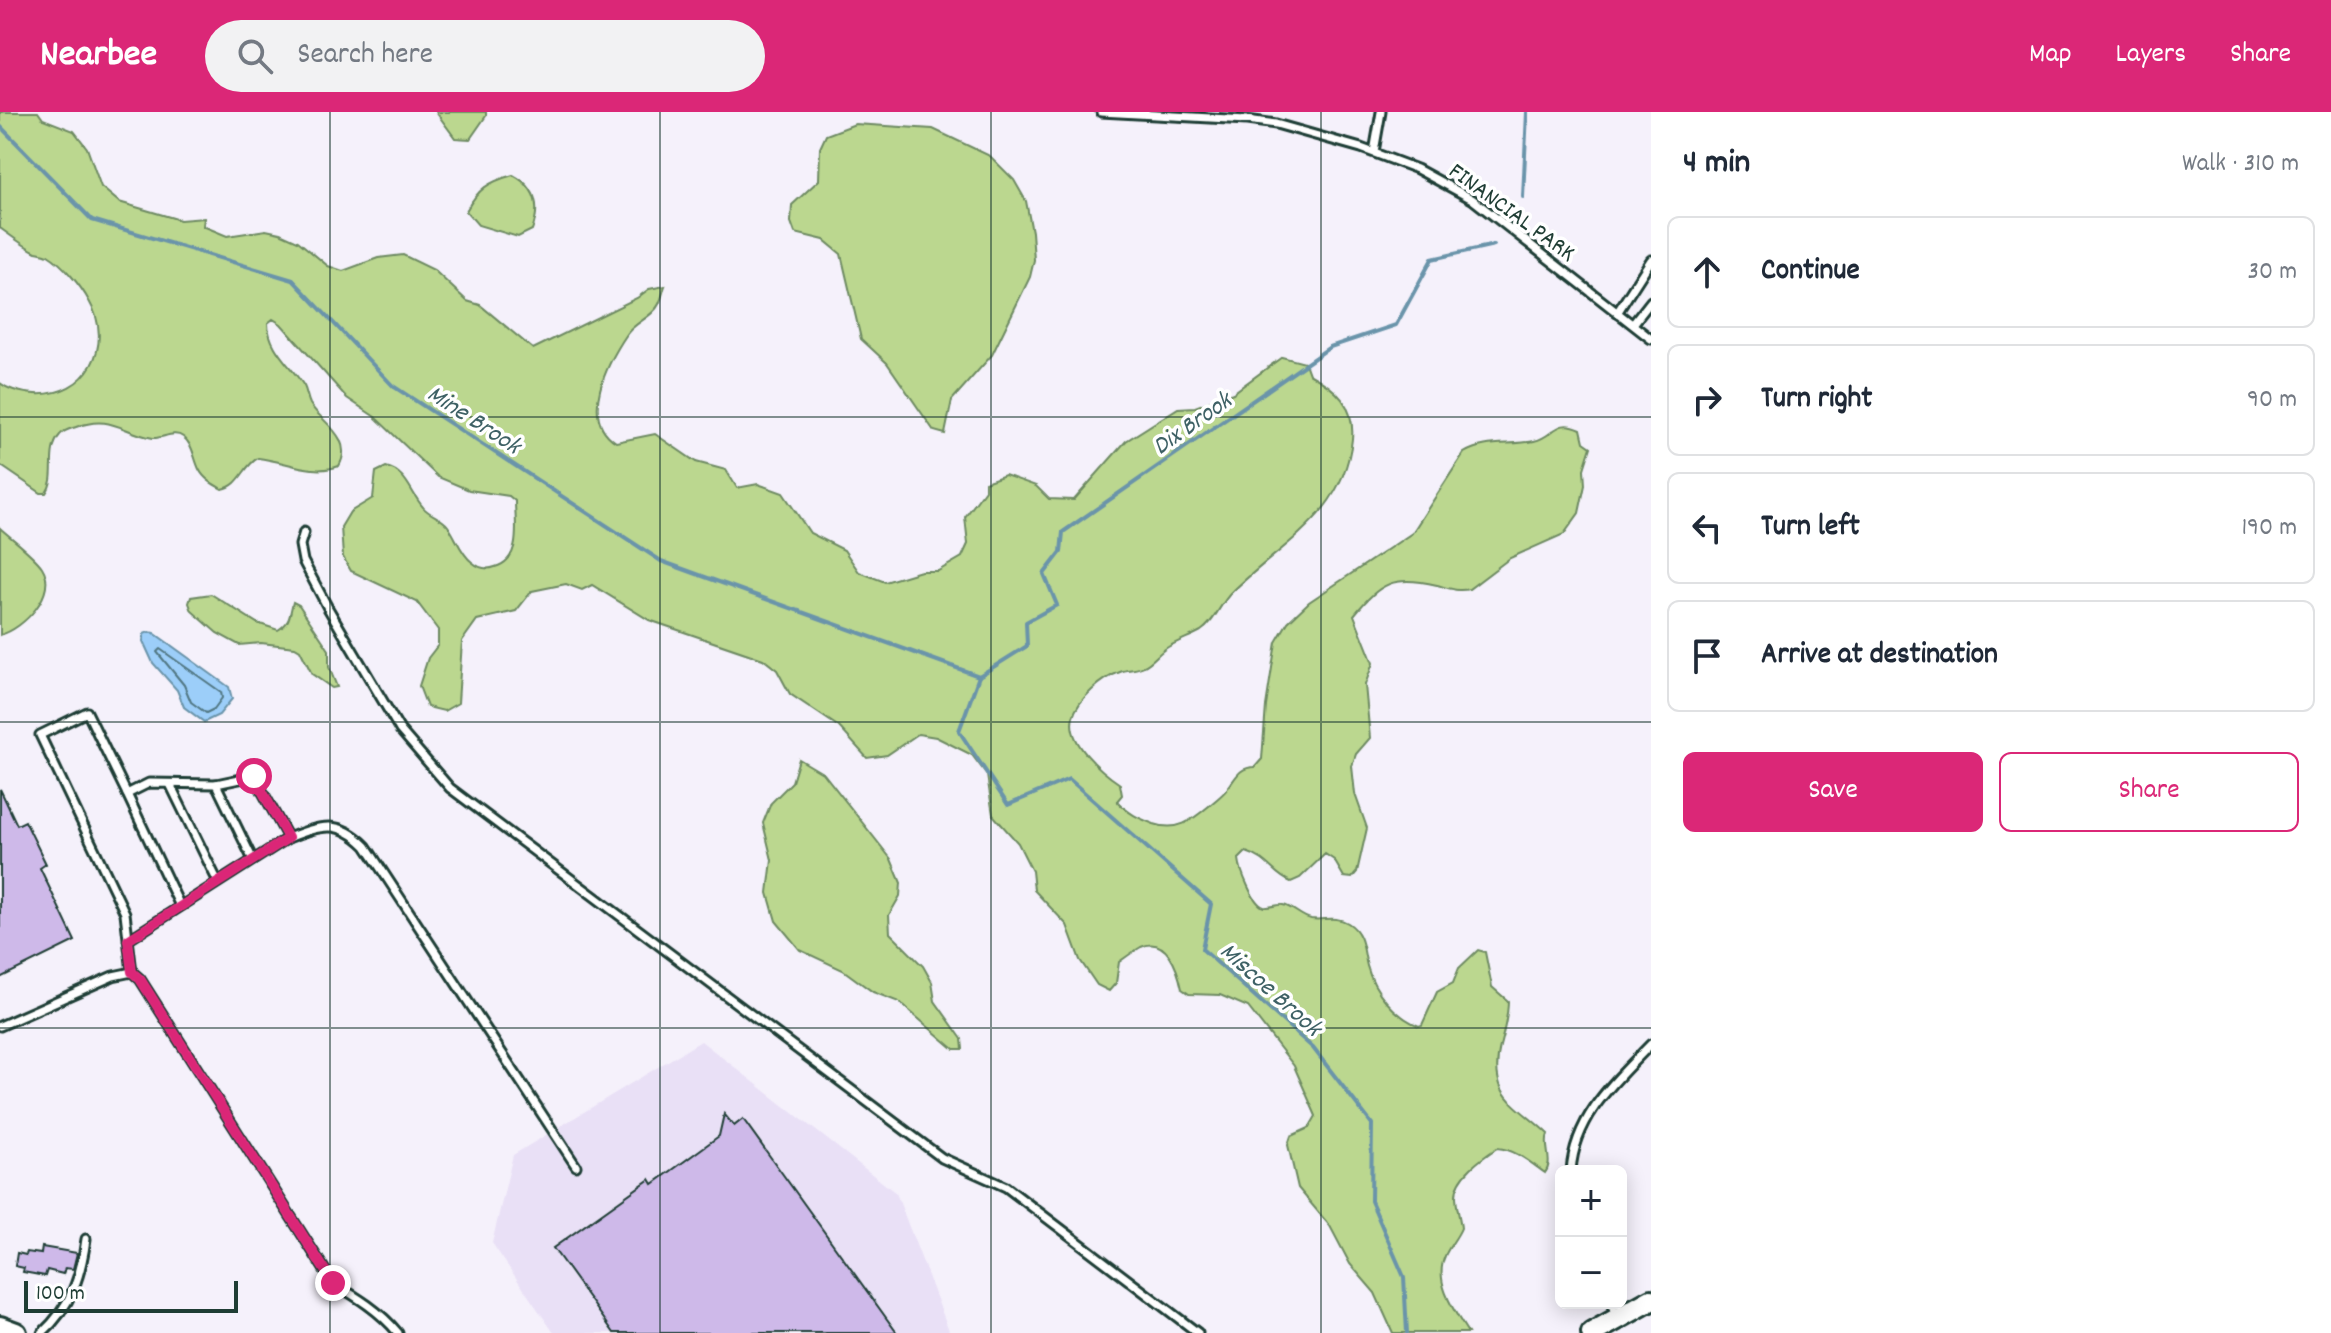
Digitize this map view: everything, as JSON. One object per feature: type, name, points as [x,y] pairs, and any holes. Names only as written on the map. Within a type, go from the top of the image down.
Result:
[{"type":"main road","points":[[1592,1333],[1614,1311],[1651,1300]]},
{"type":"main road","points":[[0,1327],[16,1333]]},
{"type":"lane","name":"FINANCIAL PARK","points":[[1101,112],[1262,122],[1374,152],[1417,169],[1472,199],[1651,339]]},
{"type":"lane","points":[[1374,152],[1381,112]]},
{"type":"lane","points":[[1617,313],[1651,260]]},
{"type":"lane","points":[[1633,324],[1651,301]]},
{"type":"lane","points":[[304,532],[300,545],[303,561],[328,608],[400,730],[450,788],[942,1158],[1006,1187],[1198,1333]]},
{"type":"lane","points":[[180,906],[87,712],[40,735],[125,913],[132,972],[140,979],[333,1283],[367,1304],[398,1333]]},
{"type":"lane","points":[[127,794],[149,783],[216,784],[254,776],[288,838]]},
{"type":"lane","points":[[170,784],[218,882]]},
{"type":"lane","points":[[216,784],[253,860]]},
{"type":"lane","points":[[128,940],[288,838],[329,827],[351,831],[366,846],[576,1166]]},
{"type":"lane","points":[[0,1026],[113,976],[132,972]]},
{"type":"lane","points":[[1572,1165],[1575,1145],[1588,1116],[1607,1089],[1651,1044]]},
{"type":"lane","points":[[42,1333],[58,1319],[74,1292],[86,1239]]},
{"type":"shaded area","points":[[701,1041],[896,1193],[950,1333],[554,1333],[492,1243],[513,1155]]},
{"type":"green space","points":[[0,112],[38,112],[43,119],[74,131],[87,148],[101,187],[119,202],[180,220],[204,218],[203,226],[227,236],[266,230],[280,233],[298,241],[328,266],[343,271],[378,258],[403,255],[434,270],[467,301],[480,305],[533,349],[637,298],[649,289],[665,286],[656,309],[627,334],[605,374],[598,405],[599,419],[605,432],[616,442],[655,434],[696,462],[726,470],[737,488],[758,484],[783,493],[810,533],[844,550],[859,572],[885,582],[921,571],[938,571],[962,557],[968,544],[965,517],[985,490],[985,482],[1005,475],[1036,486],[1049,499],[1074,500],[1126,441],[1178,408],[1195,407],[1233,393],[1282,357],[1305,363],[1309,374],[1342,399],[1350,417],[1352,439],[1347,466],[1337,489],[1307,526],[1231,593],[1206,628],[1168,647],[1144,666],[1106,679],[1086,696],[1073,717],[1072,727],[1080,746],[1095,764],[1120,784],[1122,795],[1117,801],[1134,815],[1163,826],[1184,824],[1196,816],[1223,793],[1241,771],[1255,767],[1262,759],[1276,642],[1288,622],[1309,602],[1412,533],[1464,453],[1489,445],[1534,441],[1560,426],[1581,429],[1584,442],[1591,447],[1584,469],[1585,485],[1579,513],[1564,534],[1510,558],[1469,589],[1399,581],[1381,588],[1354,615],[1373,663],[1365,685],[1370,738],[1356,754],[1352,766],[1355,794],[1367,828],[1357,872],[1352,878],[1344,877],[1334,860],[1325,854],[1300,878],[1291,882],[1254,855],[1246,852],[1239,859],[1248,886],[1260,905],[1283,905],[1307,918],[1339,919],[1353,927],[1360,937],[1370,976],[1380,994],[1402,1016],[1419,1026],[1437,992],[1453,983],[1459,968],[1478,950],[1485,952],[1492,987],[1508,1001],[1497,1063],[1501,1088],[1515,1106],[1548,1134],[1549,1164],[1545,1173],[1516,1154],[1497,1148],[1460,1181],[1456,1196],[1461,1228],[1445,1256],[1442,1276],[1447,1296],[1468,1333],[1393,1333],[1375,1293],[1350,1264],[1330,1226],[1298,1188],[1288,1145],[1291,1136],[1309,1128],[1316,1116],[1294,1066],[1248,1007],[1220,995],[1189,994],[1182,989],[1170,956],[1158,946],[1141,947],[1119,962],[1116,983],[1109,991],[1097,985],[1080,960],[1067,925],[1034,890],[1032,871],[1018,843],[993,815],[987,775],[972,755],[936,737],[918,734],[887,755],[867,758],[839,727],[790,694],[777,670],[763,659],[649,620],[592,585],[582,590],[566,584],[532,591],[516,611],[477,620],[462,641],[458,703],[444,711],[427,707],[419,686],[428,658],[438,645],[438,630],[417,602],[351,571],[343,557],[341,527],[350,512],[373,498],[376,472],[386,467],[399,473],[426,510],[448,526],[468,559],[480,567],[492,568],[504,563],[514,549],[515,501],[509,496],[469,490],[438,477],[375,417],[347,398],[281,324],[273,319],[268,323],[276,349],[304,386],[310,404],[334,431],[343,447],[339,466],[309,469],[258,458],[234,484],[222,489],[203,476],[189,444],[179,435],[153,438],[98,422],[69,429],[60,435],[53,449],[51,480],[46,493],[41,493],[0,465],[0,383],[16,391],[35,394],[53,393],[69,387],[91,365],[99,335],[89,301],[65,270],[48,255],[31,250],[0,228]]},
{"type":"green space","points":[[436,112],[486,112],[486,116],[470,139],[455,138]]},
{"type":"green space","points":[[855,124],[933,129],[990,156],[1014,180],[1026,201],[1034,260],[1030,277],[992,355],[952,400],[945,434],[934,431],[887,363],[861,339],[841,254],[824,240],[795,233],[791,222],[792,205],[819,180],[820,148],[826,135]]},
{"type":"green space","points":[[513,175],[527,185],[536,205],[532,230],[518,237],[478,225],[466,211],[485,187]]},
{"type":"green space","points":[[0,528],[42,567],[46,588],[28,618],[0,635]]},
{"type":"green space","points":[[211,594],[257,623],[278,630],[287,621],[293,602],[299,605],[329,650],[329,667],[337,687],[332,688],[312,674],[300,650],[295,647],[261,643],[239,645],[217,633],[192,611],[189,603],[191,597]]},
{"type":"green space","points":[[799,759],[824,774],[891,859],[901,883],[900,896],[889,915],[890,933],[923,966],[932,982],[935,1001],[962,1039],[963,1049],[954,1049],[899,1002],[873,992],[843,970],[800,950],[776,921],[768,893],[772,860],[763,823],[771,803],[792,782]]},
{"type":"water","points":[[149,632],[229,687],[232,699],[219,715],[204,722],[184,707],[177,690],[153,663],[143,641],[144,634]]},
{"type":"building","points":[[0,789],[17,825],[25,821],[46,864],[40,868],[75,941],[0,978]]},
{"type":"building","points":[[724,1114],[734,1126],[743,1119],[897,1333],[614,1333],[553,1248],[650,1179],[653,1184],[719,1136]]},
{"type":"building","points":[[42,1247],[77,1253],[73,1269],[65,1268],[63,1274],[47,1270],[45,1276],[23,1272],[24,1268],[15,1266],[17,1253],[41,1254]]},
{"type":"waterway","name":"Dix Brook","points":[[1523,197],[1527,112]]},
{"type":"waterway","name":"Mine Brook","points":[[0,126],[92,220],[293,280],[393,386],[661,561],[979,676]]},
{"type":"waterway","name":"Dix Brook","points":[[979,676],[1027,646],[1026,622],[1057,605],[1044,574],[1061,552],[1063,532],[1330,347],[1396,325],[1432,259],[1494,245]]},
{"type":"waterway","name":"Miscoe Brook","points":[[979,676],[959,731],[1008,805],[1069,779],[1211,904],[1202,949],[1313,1048],[1372,1124],[1371,1201],[1404,1277],[1407,1333]]},
{"type":"route","points":[[254,776],[288,838],[128,940],[132,972],[140,979],[333,1283]]}]
